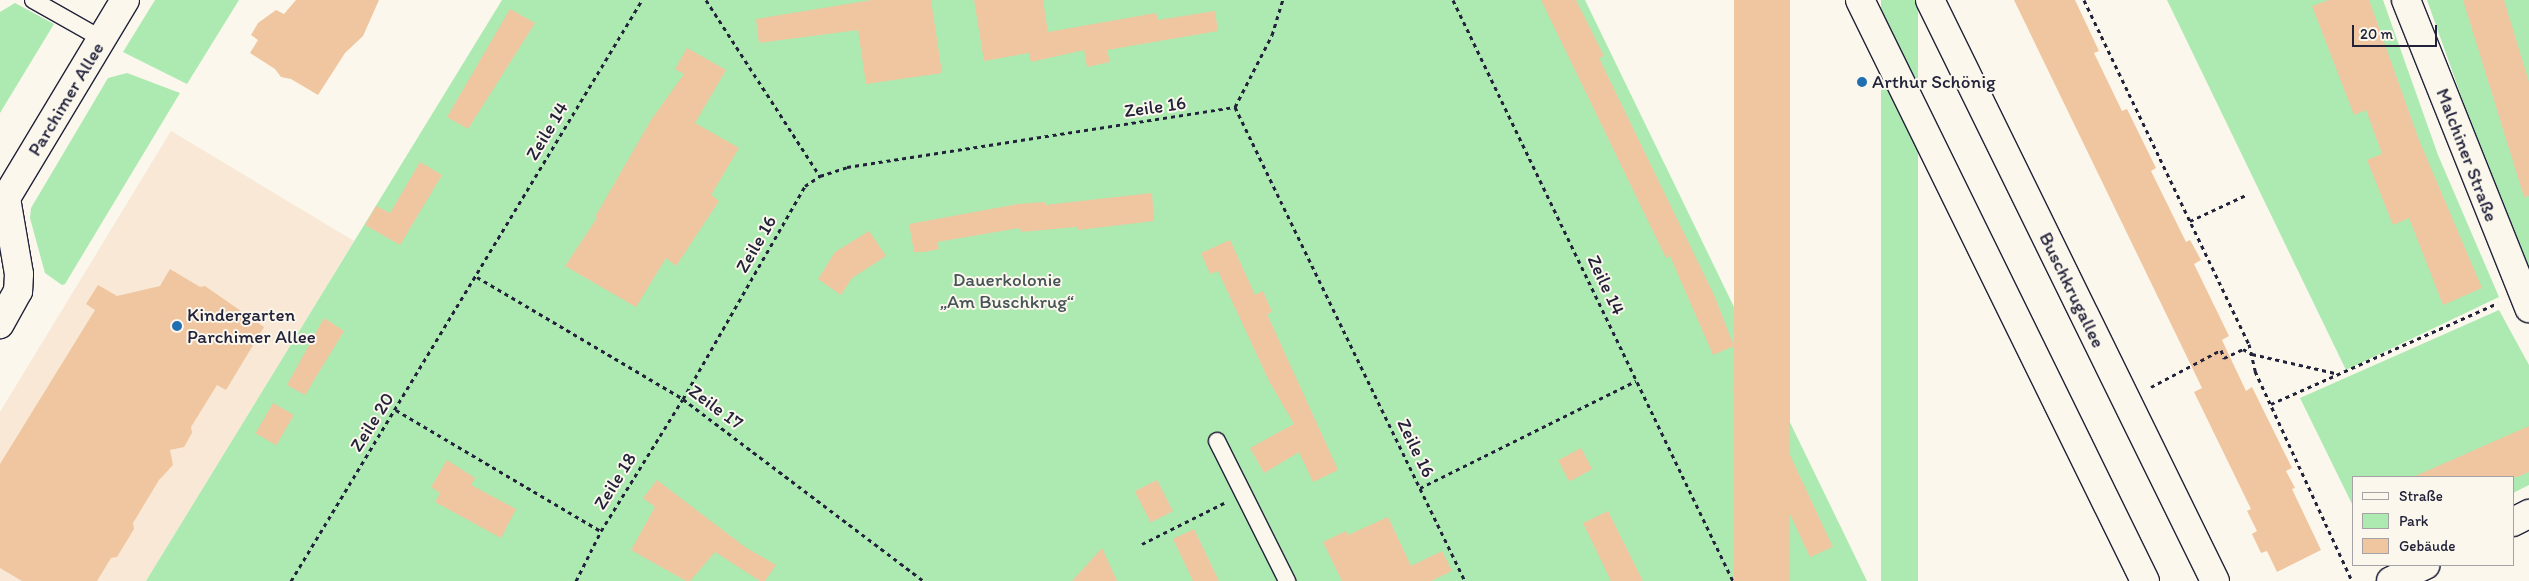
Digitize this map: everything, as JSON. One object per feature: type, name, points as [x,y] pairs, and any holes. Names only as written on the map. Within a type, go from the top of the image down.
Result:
[{"type":"main road","name":"Parchimer Allee","points":[[0,324],[18,291],[19,274],[3,203],[125,0]]},
{"type":"main road","points":[[1860,0],[2145,581]]},
{"type":"main road","name":"Buschkrugallee","points":[[1930,0],[2215,581]]},
{"type":"main road","name":"Malchiner Straße","points":[[2406,0],[2525,301]]},
{"type":"main road","points":[[2514,522],[2529,514]]},
{"type":"main road","points":[[2391,581],[2423,566]]},
{"type":"lane","points":[[33,0],[102,39]]},
{"type":"lane","points":[[1217,442],[1287,581]]},
{"type":"path","name":"Zeile 14","points":[[477,277],[642,0]]},
{"type":"path","points":[[706,0],[820,176]]},
{"type":"path","points":[[1234,107],[1272,35],[1283,0]]},
{"type":"path","name":"Zeile 14","points":[[1453,0],[1525,143],[1636,382],[1733,581]]},
{"type":"path","points":[[2084,0],[2252,354],[2271,404],[2352,581]]},
{"type":"path","name":"Zeile 16","points":[[683,399],[805,186],[820,176],[847,167],[1234,107],[1465,581]]},
{"type":"path","points":[[2190,221],[2246,195]]},
{"type":"path","name":"Zeile 17","points":[[477,277],[683,399],[924,581]]},
{"type":"path","name":"Zeile 20","points":[[291,581],[477,277]]},
{"type":"path","points":[[2271,404],[2336,374],[2525,301]]},
{"type":"path","points":[[2126,399],[2221,350],[2224,358],[2243,349],[2252,354],[2336,374]]},
{"type":"path","points":[[1420,488],[1636,382]]},
{"type":"path","name":"Zeile 18","points":[[576,581],[601,531],[683,399]]},
{"type":"path","points":[[396,410],[601,531]]},
{"type":"path","points":[[1142,544],[1242,493]]},
{"type":"shaded area","name":"Kindergarten Parchimer Allee","points":[[171,131],[354,241],[146,581],[0,581],[0,412]]},
{"type":"green space","points":[[155,0],[239,0],[187,84],[123,52]]},
{"type":"green space","name":"Dauerkolonie „Am Buschkrug“","points":[[502,0],[1585,0],[1867,581],[146,581]]},
{"type":"green space","points":[[1881,0],[1918,0],[1918,581],[1881,581]]},
{"type":"green space","points":[[2167,0],[2383,0],[2438,155],[2499,297],[2346,370]]},
{"type":"green space","points":[[2427,0],[2529,0],[2529,272],[2487,169]]},
{"type":"green space","points":[[15,3],[54,24],[0,113],[0,12]]},
{"type":"green space","points":[[127,73],[180,93],[65,284],[62,285],[45,273],[30,218],[31,208],[108,78]]},
{"type":"green space","points":[[2499,310],[2529,365],[2529,485],[2514,492],[2514,476],[2352,476],[2352,504],[2300,398]]},
{"type":"building","points":[[296,0],[379,0],[363,36],[345,53],[318,95],[291,79],[281,77],[275,69],[250,53],[258,40],[251,35],[258,23],[276,10],[284,14]]},
{"type":"building","points":[[872,0],[931,0],[942,73],[866,84],[858,30],[759,43],[756,19]]},
{"type":"building","points":[[974,0],[1043,0],[1048,32],[1156,13],[1158,20],[1215,11],[1218,31],[1107,50],[1110,62],[1087,67],[1084,50],[1031,62],[1029,53],[984,61]]},
{"type":"building","points":[[1541,0],[1576,0],[1604,56],[1599,58],[1714,295],[1734,346],[1713,355],[1670,256],[1666,258]]},
{"type":"building","points":[[1734,0],[1790,0],[1790,581],[1734,581]]},
{"type":"building","points":[[2014,0],[2075,0],[2099,51],[2094,53],[2122,111],[2127,109],[2156,168],[2151,171],[2186,242],[2190,240],[2201,260],[2194,264],[2229,336],[2222,340],[2246,391],[2252,387],[2292,468],[2286,471],[2295,488],[2292,489],[2321,550],[2277,572],[2267,551],[2261,553],[2252,534],[2257,531],[2247,511],[2251,509],[2194,392],[2202,388]]},
{"type":"building","points":[[2329,0],[2369,0],[2419,140],[2482,288],[2443,305],[2409,218],[2393,225],[2367,160],[2382,154],[2366,110],[2354,115],[2312,6]]},
{"type":"building","points":[[2463,0],[2504,0],[2529,82],[2529,196],[2524,197]]},
{"type":"building","points":[[510,9],[535,23],[468,129],[447,117]]},
{"type":"building","points":[[687,48],[726,70],[695,123],[739,148],[711,195],[719,201],[676,266],[666,258],[636,307],[565,266],[597,218],[595,217],[651,120],[684,74],[675,69]]},
{"type":"building","points":[[420,162],[442,175],[400,245],[365,225],[376,206],[390,213]]},
{"type":"building","points":[[1152,193],[1154,221],[1078,230],[1077,227],[1021,232],[1020,228],[937,242],[939,249],[914,252],[909,224],[1018,204],[1045,202],[1045,205]]},
{"type":"building","points":[[869,231],[886,256],[852,278],[841,295],[818,279],[835,252]]},
{"type":"building","points":[[1230,240],[1255,295],[1263,291],[1272,312],[1267,314],[1338,470],[1313,482],[1299,452],[1264,473],[1250,448],[1294,424],[1269,381],[1218,271],[1210,274],[1201,253]]},
{"type":"building","points":[[170,269],[200,287],[205,286],[264,327],[226,390],[217,385],[191,427],[192,433],[184,447],[170,450],[173,465],[159,480],[133,523],[134,529],[117,557],[111,558],[97,581],[22,581],[0,568],[0,464],[95,310],[86,304],[98,285],[117,296],[160,286]]},
{"type":"building","points":[[324,318],[344,331],[305,395],[287,385]]},
{"type":"building","points":[[1755,380],[1833,547],[1810,557],[1732,391]]},
{"type":"building","points":[[273,403],[294,415],[276,445],[256,433]]},
{"type":"building","points":[[2529,426],[2529,472],[2517,477],[2415,476]]},
{"type":"building","points":[[1581,448],[1592,469],[1569,481],[1558,460]]},
{"type":"building","points":[[447,460],[475,478],[471,485],[516,509],[501,538],[435,502],[440,493],[431,487]]},
{"type":"building","points":[[657,480],[745,547],[776,565],[765,581],[760,581],[715,552],[690,581],[686,581],[631,550],[655,507],[643,498]]},
{"type":"building","points":[[1157,480],[1173,511],[1151,523],[1135,491]]},
{"type":"building","points":[[1608,511],[1643,581],[1611,581],[1583,523]]},
{"type":"building","points":[[1388,517],[1411,566],[1442,551],[1452,571],[1431,581],[1342,581],[1323,542],[1346,531],[1348,535]]},
{"type":"building","points":[[1194,529],[1219,581],[1193,581],[1173,539]]},
{"type":"building","points":[[1102,548],[1117,581],[1072,581]]},
{"type":"place","name":"Arthur Schönig","points":[[1862,82]]},
{"type":"place","name":"Kindergarten Parchimer Allee","points":[[177,326]]}]
